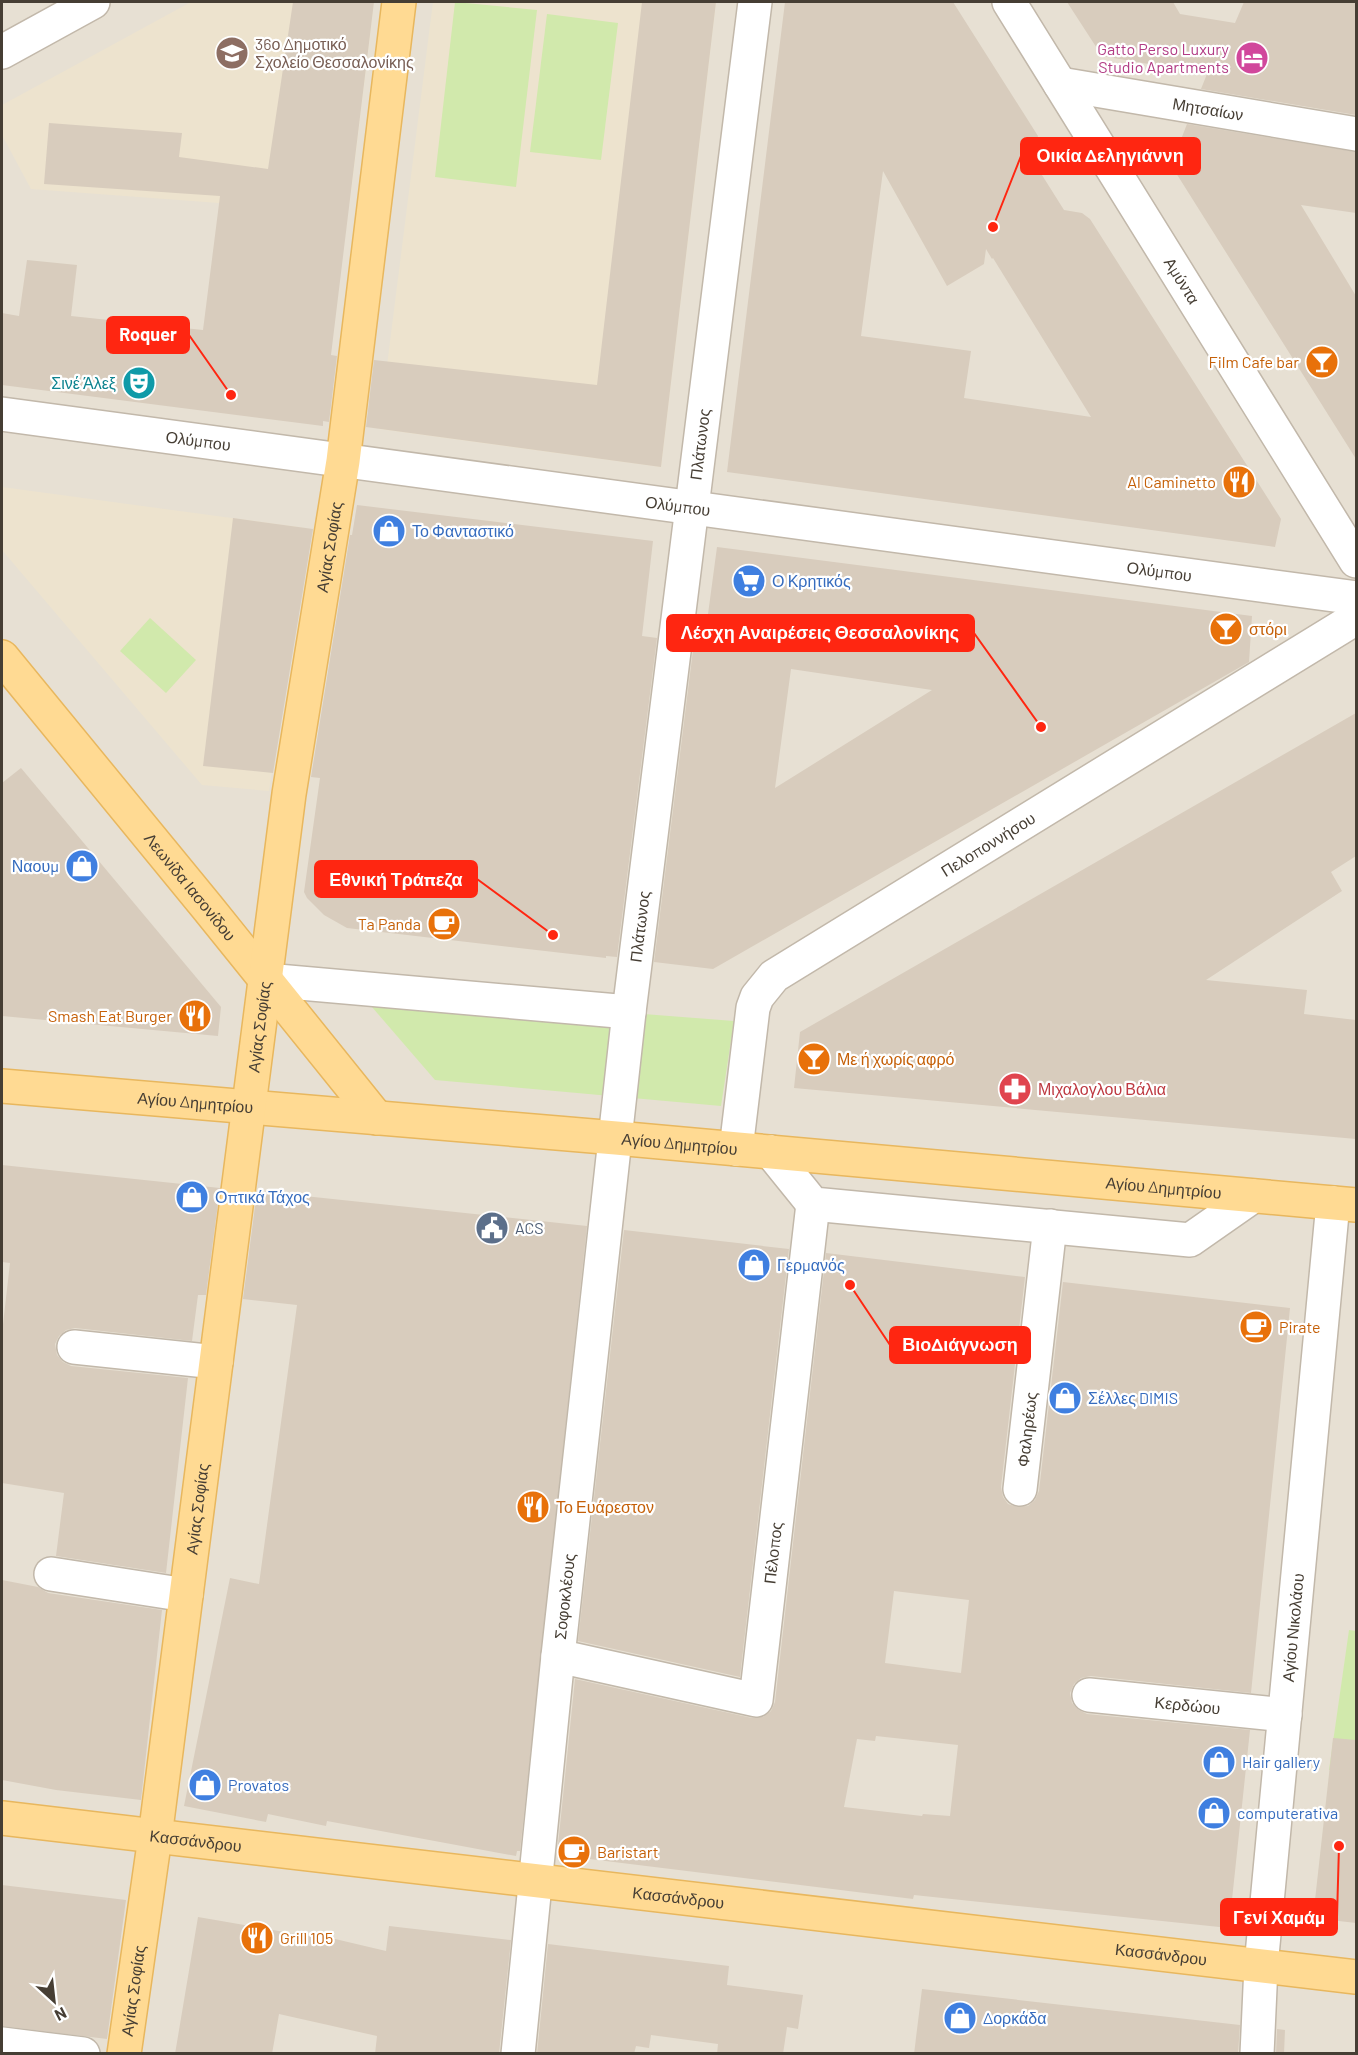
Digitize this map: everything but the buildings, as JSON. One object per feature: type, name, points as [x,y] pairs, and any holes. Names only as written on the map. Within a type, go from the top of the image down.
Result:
[{"type":"main road","name":"Αγίας Σοφίας","points":[[124,2054],[155,1837],[289,794],[343,461],[399,2]]},
{"type":"main road","name":"Λεωνίδα Ιασονίδου","points":[[2,657],[172,863],[376,1118]]},
{"type":"main road","name":"Αγίου Δημητρίου","points":[[2,1086],[615,1138],[1345,1204]]},
{"type":"main road","name":"Κασσάνδρου","points":[[2,1818],[1356,1977]]},
{"type":"street","points":[[2,52],[93,2]]},
{"type":"street","name":"Πλάτωνος","points":[[615,1138],[755,2]]},
{"type":"street","name":"Αμύντα","points":[[1009,2],[1356,561]]},
{"type":"street","name":"Μητσαίων","points":[[1060,84],[1356,134]]},
{"type":"street","name":"Ολύμπου","points":[[2,414],[1356,598]]},
{"type":"street","name":"Πελοποννήσου","points":[[736,1149],[753,1008],[757,997],[774,976],[1356,618]]},
{"type":"street","points":[[266,980],[629,1012]]},
{"type":"street","name":"Σοφοκλέους","points":[[518,2054],[558,1656],[615,1138]]},
{"type":"street","points":[[771,1152],[813,1204],[1190,1240],[1253,1196]]},
{"type":"street","name":"Πέλοπος","points":[[558,1656],[756,1700],[813,1204]]},
{"type":"street","name":"Αγίου Νικολάου","points":[[1257,2054],[1262,1966],[1285,1715],[1345,1204]]},
{"type":"street","name":"Φαληρέως","points":[[1020,1489],[1050,1226]]},
{"type":"street","points":[[74,1347],[216,1362]]},
{"type":"street","points":[[51,1574],[186,1595]]},
{"type":"street","name":"Κερδώου","points":[[1089,1695],[1285,1715]]},
{"type":"street","points":[[2,2044],[83,2054]]},
{"type":"shaded area","points":[[2,2],[1356,2],[1356,2053],[2,2054]]},
{"type":"shaded area","name":"36ο Δημοτικό Σχολείο Θεσσαλονίκης","points":[[191,2],[374,2],[350,201],[219,203],[31,189],[2,135],[2,105]]},
{"type":"shaded area","points":[[433,2],[716,2],[661,467],[379,429]]},
{"type":"shaded area","points":[[2,487],[305,528],[269,791],[202,785],[2,550]]},
{"type":"green space","points":[[455,2],[537,10],[516,187],[435,177]]},
{"type":"green space","points":[[547,14],[618,23],[601,160],[530,152]]},
{"type":"green space","points":[[150,618],[196,660],[166,693],[120,651]]},
{"type":"green space","points":[[359,992],[734,1021],[721,1106],[435,1080]]},
{"type":"green space","points":[[1349,1630],[1356,1631],[1356,1773],[1329,1770]]},
{"type":"place","name":"36ο Δημοτικό Σχολείο Θεσσαλονίκης","points":[[232,53]]},
{"type":"place","name":"Gatto Perso Luxury Studio Apartments","points":[[1252,58]]},
{"type":"place","name":"Οικία Δεληγιάννη","points":[[993,227]]},
{"type":"place","name":"Film Cafe bar","points":[[1322,362]]},
{"type":"place","name":"Σινέ Άλεξ","points":[[139,383]]},
{"type":"place","name":"Roquer","points":[[231,395]]},
{"type":"place","name":"Al Caminetto","points":[[1239,482]]},
{"type":"place","name":"Το Φανταστικό","points":[[389,531]]},
{"type":"place","name":"Ο Κρητικός","points":[[749,581]]},
{"type":"place","name":"στόρι","points":[[1226,629]]},
{"type":"place","name":"Λέσχη Αναιρέσεις Θεσσαλονίκης","points":[[1041,727]]},
{"type":"place","name":"Ναουμ","points":[[82,866]]},
{"type":"place","name":"Ta Panda","points":[[444,924]]},
{"type":"place","name":"Εθνική Τράπεζα","points":[[553,935]]},
{"type":"place","name":"Smash Eat Burger","points":[[195,1016]]},
{"type":"place","name":"Με ή χωρίς αφρό","points":[[814,1059]]},
{"type":"place","name":"Μιχαλογλου Βάλια","points":[[1015,1089]]},
{"type":"place","name":"Οπτικά Τάχος","points":[[192,1197]]},
{"type":"place","name":"ACS","points":[[492,1228]]},
{"type":"place","name":"Γερμανός","points":[[754,1265]]},
{"type":"place","name":"ΒιοΔιάγνωση","points":[[850,1285]]},
{"type":"place","name":"Pirate","points":[[1256,1327]]},
{"type":"place","name":"Σέλλες DIMIS","points":[[1065,1398]]},
{"type":"place","name":"Το Ευάρεστον","points":[[533,1507]]},
{"type":"place","name":"Hair gallery","points":[[1219,1762]]},
{"type":"place","name":"Provatos","points":[[205,1785]]},
{"type":"place","name":"computerativa","points":[[1214,1813]]},
{"type":"place","name":"Γενί Χαμάμ","points":[[1339,1846]]},
{"type":"place","name":"Baristart","points":[[574,1852]]},
{"type":"place","name":"Grill 105","points":[[257,1938]]},
{"type":"place","name":"Δορκάδα","points":[[960,2018]]}]
